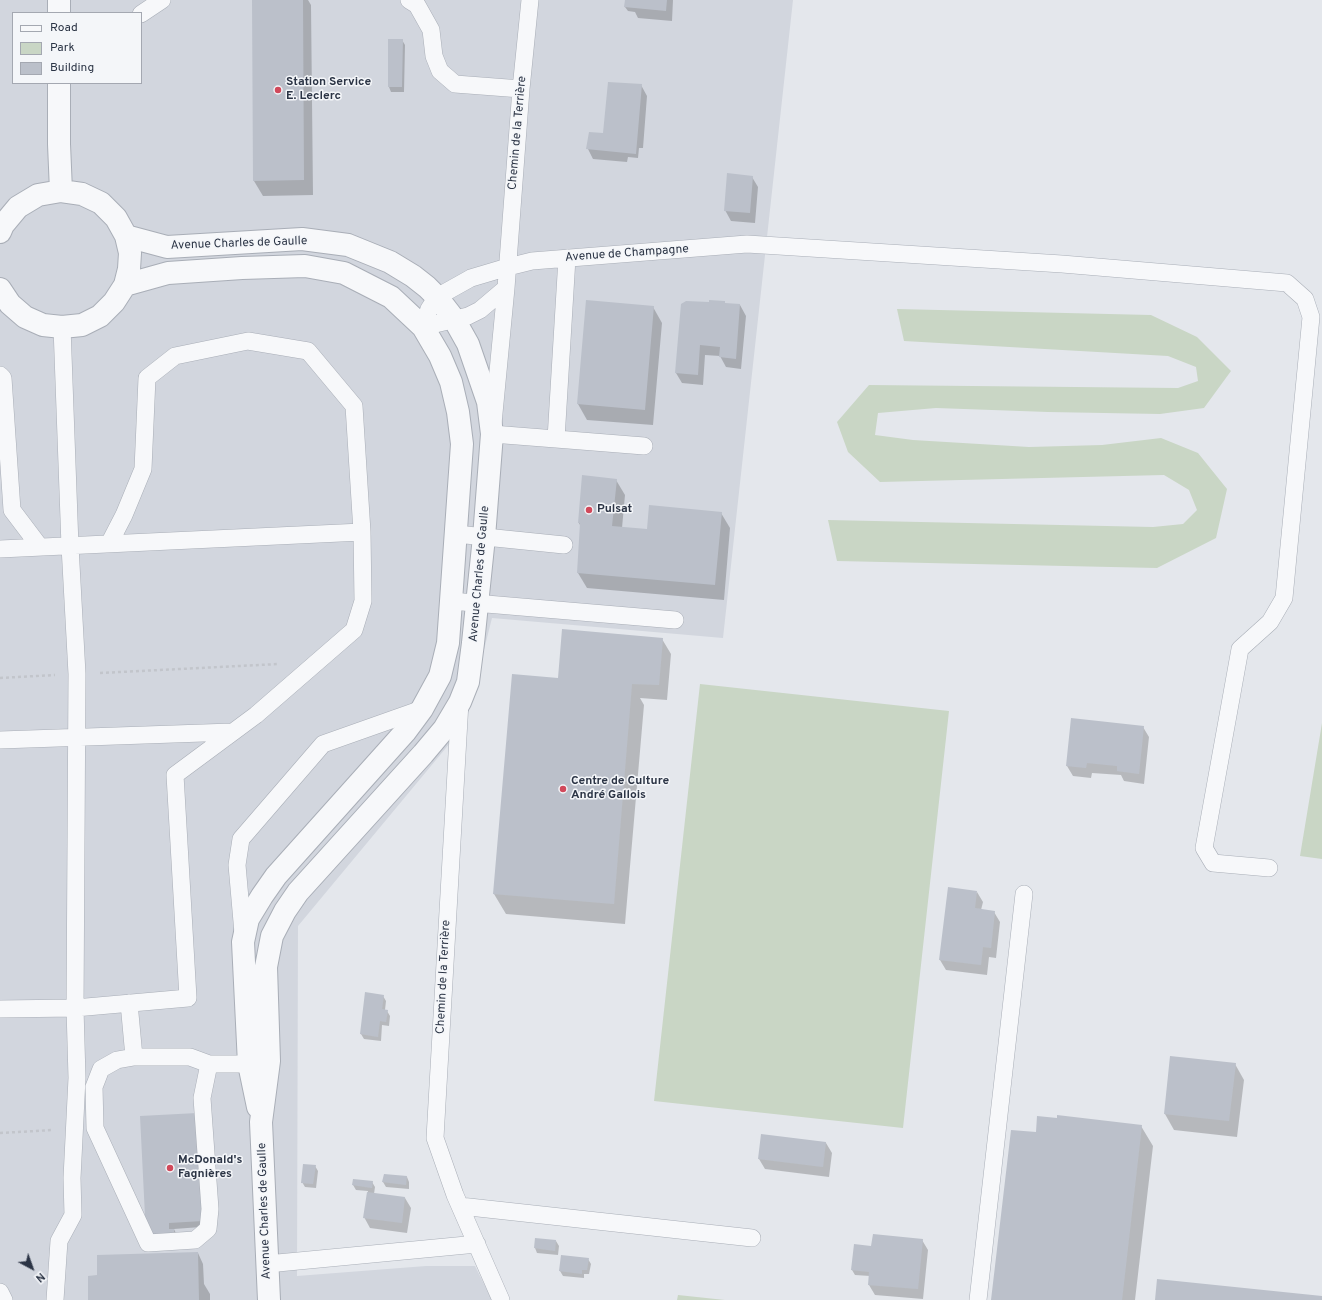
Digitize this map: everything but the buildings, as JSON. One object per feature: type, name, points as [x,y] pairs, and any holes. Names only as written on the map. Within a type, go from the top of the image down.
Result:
[{"type":"street","points":[[59,0],[59,12]]},
{"type":"street","points":[[60,84],[59,144],[61,191]]},
{"type":"street","points":[[0,232],[3,224],[18,207],[38,195],[61,191],[82,194],[101,203],[116,218],[126,236],[130,253],[130,270],[125,285],[114,302],[100,316],[82,324],[62,328],[43,325],[25,317],[10,304],[0,289]]},
{"type":"street","name":"Avenue Charles de Gaulle","points":[[126,236],[167,247],[302,239],[348,245],[390,262],[413,276],[437,297],[454,319],[468,344],[488,402],[492,434],[484,537],[474,643],[468,682],[460,702],[444,729],[424,754],[298,892],[285,910],[272,936],[266,967],[269,1061],[262,1122],[269,1300]]},
{"type":"street","name":"Avenue Charles de Gaulle","points":[[125,285],[168,273],[242,268],[305,266],[344,273],[391,297],[423,327],[443,362],[451,382],[458,412],[462,444],[456,534],[448,643],[440,676],[422,709],[405,732],[276,876],[248,919],[243,942],[249,1064],[262,1122]]},
{"type":"lane","points":[[142,13],[162,0]]},
{"type":"lane","points":[[409,0],[417,5],[431,30],[434,56],[440,71],[455,84],[521,89]]},
{"type":"lane","name":"Chemin de la Terrière","points":[[492,434],[508,267],[521,89],[530,0]]},
{"type":"lane","name":"Avenue de Champagne","points":[[437,297],[471,278],[532,261],[747,244],[1062,264],[1287,283],[1305,299],[1311,317],[1284,598],[1270,622],[1240,649],[1204,848],[1213,863],[1269,868]]},
{"type":"lane","points":[[556,439],[567,258]]},
{"type":"lane","points":[[423,327],[468,316],[480,310],[506,288]]},
{"type":"lane","points":[[423,327],[429,310],[437,297]]},
{"type":"lane","points":[[55,1300],[59,1241],[72,1215],[72,1178],[77,1078],[75,1008],[77,674],[70,546],[62,328]]},
{"type":"lane","points":[[0,1009],[75,1008],[188,998],[175,775],[256,715],[354,630],[362,601],[362,532],[354,406],[308,351],[248,341],[175,356],[147,378],[143,469],[124,515],[109,544]]},
{"type":"lane","points":[[0,375],[3,378],[12,510],[40,547]]},
{"type":"lane","points":[[492,434],[644,446]]},
{"type":"lane","points":[[0,549],[362,532]]},
{"type":"lane","points":[[456,534],[564,545]]},
{"type":"lane","points":[[451,601],[675,620]]},
{"type":"lane","name":"Chemin de la Terrière","points":[[460,702],[435,1138],[460,1206],[501,1300]]},
{"type":"lane","points":[[243,942],[237,865],[241,839],[323,744],[422,709]]},
{"type":"lane","points":[[0,740],[232,732]]},
{"type":"lane","points":[[978,1300],[1024,894]]},
{"type":"lane","points":[[129,1003],[134,1057]]},
{"type":"lane","points":[[209,1064],[202,1098],[210,1209],[208,1229],[195,1240],[148,1242],[95,1128],[94,1087],[102,1069],[117,1060],[134,1057],[190,1057],[209,1064],[249,1064]]},
{"type":"lane","points":[[460,1206],[752,1238]]},
{"type":"lane","points":[[267,1264],[477,1244]]},
{"type":"lane","points":[[0,1292],[4,1300]]},
{"type":"path","points":[[0,678],[317,662]]},
{"type":"shaded area","points":[[0,0],[793,0],[723,638],[492,618],[465,725],[298,926],[297,1276],[426,1266],[475,1266],[492,1300],[0,1300]]},
{"type":"green space","points":[[897,309],[1151,315],[1197,337],[1231,371],[1204,408],[1160,414],[936,408],[878,413],[875,435],[913,440],[1029,447],[1102,445],[1161,438],[1198,453],[1227,489],[1216,538],[1157,568],[837,561],[828,520],[1153,527],[1183,524],[1197,510],[1189,490],[1164,475],[880,482],[848,452],[837,422],[869,385],[1178,388],[1198,381],[1196,367],[1168,356],[904,341]]},
{"type":"green space","points":[[700,684],[949,711],[903,1128],[654,1101]]},
{"type":"green space","points":[[1322,723],[1322,859],[1300,856]]},
{"type":"green space","points":[[678,1295],[725,1300],[677,1300]]},
{"type":"place","name":"Station Service E. Leclerc","points":[[278,90]]},
{"type":"place","name":"Pulsat","points":[[589,510]]},
{"type":"place","name":"Centre de Culture André Gallois","points":[[563,789]]},
{"type":"place","name":"McDonald's Fagnières","points":[[170,1168]]}]
